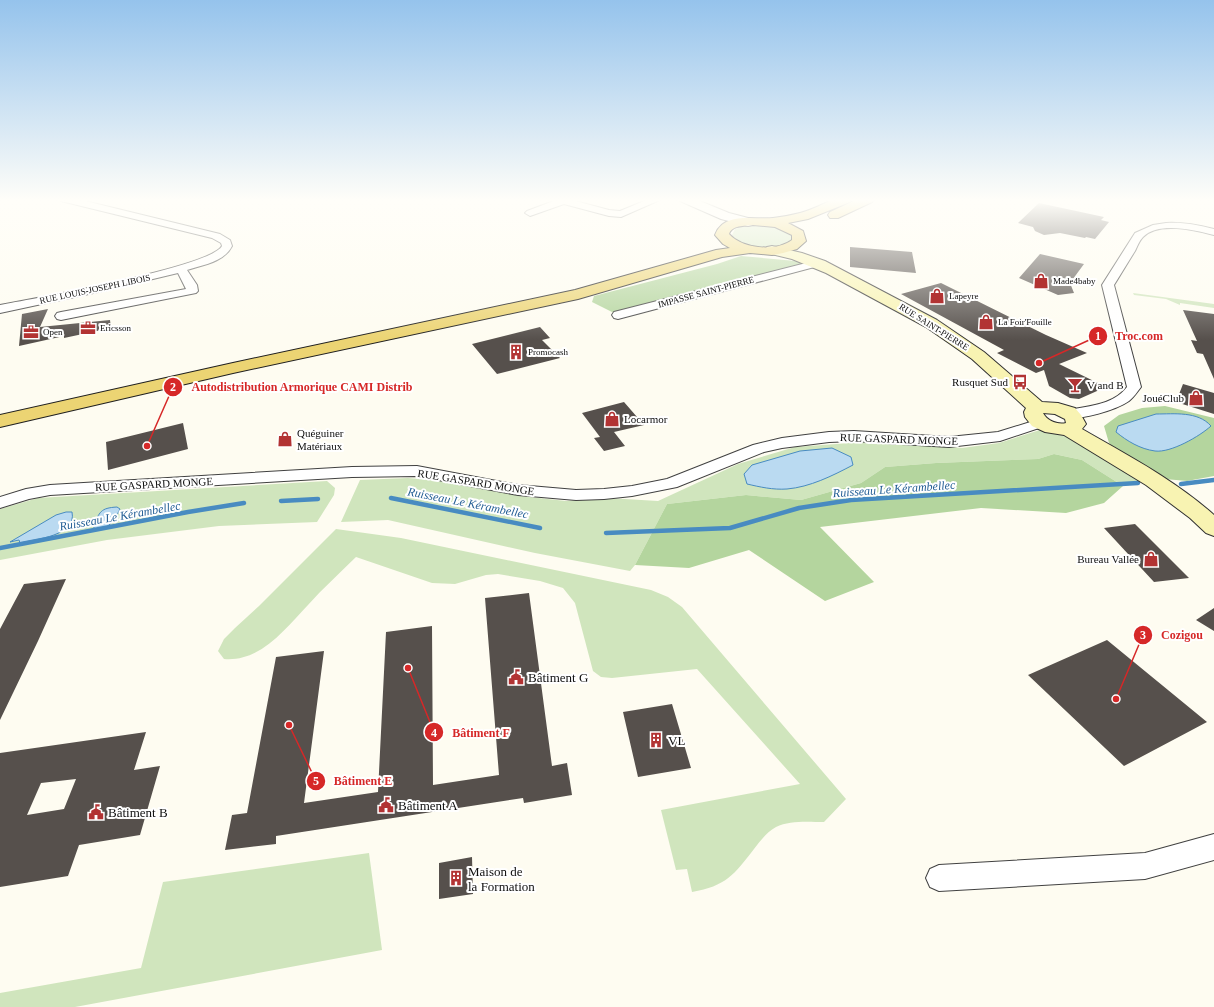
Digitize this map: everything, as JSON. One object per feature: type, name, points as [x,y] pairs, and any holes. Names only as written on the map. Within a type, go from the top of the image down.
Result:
[{"type":"main road","points":[[547,300],[707,246]]},
{"type":"main road","points":[[738,246],[752,250]]},
{"type":"main road","points":[[0,421],[606,287],[722,254],[752,250],[772,250],[787,248],[789,246]]},
{"type":"main road","name":"RUE SAINT-PIERRE","points":[[804,246],[818,263]]},
{"type":"main road","name":"RUE SAINT-PIERRE","points":[[772,250],[791,254],[818,263],[914,313],[949,334],[986,361],[1039,415]]},
{"type":"main road","points":[[0,408],[144,388]]},
{"type":"main road","points":[[1039,415],[1052,428],[1069,422],[1154,480],[1193,509],[1214,528]]},
{"type":"street","name":"RUE LOUIS-JOSEPH LIBOIS","points":[[0,309],[107,287],[181,269],[220,255],[226,249],[226,246]]},
{"type":"street","points":[[1069,422],[1123,398],[1134,387],[1108,285],[1132,246]]},
{"type":"street","name":"IMPASSE SAINT-PIERRE","points":[[618,315],[818,263]]},
{"type":"street","points":[[61,316],[192,291],[191,285],[181,269]]},
{"type":"street","name":"RUE GASPARD MONGE","points":[[0,502],[26,494],[50,490],[352,472],[417,471],[518,490],[576,495],[604,494],[632,491],[671,483],[759,448],[782,443],[829,437],[854,436],[949,442],[971,440],[1000,436],[1039,415]]},
{"type":"street","points":[[939,878],[1145,866],[1214,847]]},
{"type":"green space","points":[[752,246],[780,246],[772,247]]},
{"type":"green space","points":[[741,256],[818,263],[618,315],[592,302],[594,296],[717,264]]},
{"type":"green space","points":[[1133,293],[1214,304],[1214,308],[1180,303],[1180,305],[1166,299],[1134,295]]},
{"type":"green space","points":[[1165,406],[1214,418],[1214,476],[1187,481],[1165,479],[1119,452],[1109,443],[1104,426],[1119,415],[1142,408]]},
{"type":"green space","points":[[1040,430],[1072,438],[1142,480],[1123,486],[1082,460],[1054,454],[1038,459],[936,463],[885,467],[861,483],[801,500],[746,495],[667,504],[635,565],[630,571],[535,553],[388,520],[341,522],[360,480],[408,478],[444,481],[520,496],[566,501],[608,498],[658,501],[738,464],[795,447],[864,442],[962,448],[999,443]]},
{"type":"green space","points":[[1054,454],[1082,460],[1123,486],[1104,503],[1066,513],[981,508],[820,527],[874,582],[825,601],[749,550],[689,568],[635,565],[667,504],[746,495],[801,500],[861,483],[885,467],[936,463],[1038,459]]},
{"type":"green space","points":[[327,481],[335,488],[334,495],[317,522],[219,526],[107,540],[0,560],[0,509],[38,498]]},
{"type":"green space","points":[[336,529],[401,538],[651,590],[668,597],[682,607],[846,799],[824,822],[793,822],[776,827],[764,836],[741,866],[728,878],[721,883],[692,892],[687,869],[676,870],[661,810],[800,784],[697,669],[612,678],[601,677],[593,671],[575,603],[563,588],[540,581],[498,574],[486,575],[455,584],[432,583],[356,557],[281,633],[261,650],[237,659],[224,659],[218,651],[224,639]]},
{"type":"green space","points":[[369,853],[382,950],[75,1007],[0,1007],[0,993],[141,968],[163,882]]},
{"type":"water","points":[[1156,414],[1185,414],[1206,421],[1211,426],[1185,443],[1162,451],[1149,450],[1139,446],[1116,432],[1118,426]]},
{"type":"water","points":[[832,448],[851,457],[853,465],[821,480],[796,488],[777,489],[747,484],[744,474],[752,465],[800,451]]},
{"type":"water","points":[[117,507],[120,509],[111,524],[104,528],[95,529],[93,526],[101,512],[107,508]]},
{"type":"water","points":[[72,512],[72,520],[62,531],[36,540],[20,543],[19,540],[10,542],[56,515]]},
{"type":"building","points":[[850,247],[912,252],[916,273],[850,267]]},
{"type":"building","points":[[1040,254],[1084,264],[1070,283],[1074,293],[1058,295],[1019,278]]},
{"type":"building","points":[[941,283],[1046,335],[1087,353],[1059,364],[1106,387],[1079,399],[1070,398],[1049,386],[1044,370],[1036,373],[997,353],[1004,350],[901,294]]},
{"type":"building","points":[[48,309],[40,327],[110,320],[111,328],[19,346],[22,314]]},
{"type":"building","points":[[1183,310],[1214,314],[1214,379],[1203,354],[1197,353],[1191,340],[1197,341]]},
{"type":"building","name":"Promocash","points":[[540,327],[550,338],[542,340],[560,358],[497,374],[472,344]]},
{"type":"building","name":"JouéClub","points":[[1183,384],[1214,393],[1214,414],[1176,402]]},
{"type":"building","name":"Locarmor","points":[[624,402],[644,425],[614,432],[625,446],[604,451],[594,438],[600,437],[582,413]]},
{"type":"building","points":[[183,423],[188,449],[108,470],[106,442]]},
{"type":"building","name":"Bureau Vallée","points":[[1135,524],[1189,578],[1154,582],[1104,528]]},
{"type":"building","points":[[66,579],[0,720],[0,629],[24,584]]},
{"type":"building","points":[[529,593],[552,766],[567,763],[572,795],[524,803],[523,798],[276,836],[276,844],[225,850],[232,815],[247,813],[276,657],[324,651],[304,803],[378,792],[386,632],[432,626],[433,785],[499,775],[485,598]]},
{"type":"building","points":[[1214,608],[1214,631],[1196,620]]},
{"type":"building","points":[[1107,640],[1207,722],[1124,766],[1028,675]]},
{"type":"building","name":"VL","points":[[672,704],[691,768],[638,777],[623,712]]},
{"type":"building","name":"Bâtiment B","points":[[146,732],[134,770],[160,766],[140,835],[79,845],[68,876],[0,887],[0,753]],"holes":[[[76,779],[64,809],[27,815],[41,783]]]},
{"type":"building","name":"Maison de la Formation","points":[[472,857],[473,894],[439,899],[439,863]]},
{"type":"waterway","name":"Ruisseau Le Kérambellec","points":[[1181,484],[1214,480]]},
{"type":"waterway","name":"Ruisseau Le Kérambellec","points":[[606,533],[730,528],[799,508],[851,500],[1138,483]]},
{"type":"waterway","name":"Ruisseau Le Kérambellec","points":[[391,498],[540,528]]},
{"type":"waterway","name":"Ruisseau Le Kérambellec","points":[[281,501],[318,499]]},
{"type":"waterway","name":"Ruisseau Le Kérambellec","points":[[0,548],[188,512],[244,503]]},
{"type":"place","name":"Made4baby","points":[[1041,281]]},
{"type":"place","name":"Lapeyre","points":[[937,296]]},
{"type":"place","name":"La Foir'Fouille","points":[[986,322]]},
{"type":"place","name":"Ericsson","points":[[88,328]]},
{"type":"place","name":"Open","points":[[31,332]]},
{"type":"place","name":"Promocash","points":[[516,352]]},
{"type":"place","name":"Troc.com","points":[[1039,363]]},
{"type":"place","name":"Rusquet Sud","points":[[1020,382]]},
{"type":"place","name":"V and B","points":[[1075,385]]},
{"type":"place","name":"JouéClub","points":[[1196,398]]},
{"type":"place","name":"Locarmor","points":[[612,419]]},
{"type":"place","name":"Quéguiner Matériaux","points":[[285,439]]},
{"type":"place","name":"Autodistribution Armorique CAMI Distrib","points":[[147,446]]},
{"type":"place","name":"Bureau Vallée","points":[[1151,559]]},
{"type":"place","name":"Bâtiment F","points":[[408,668]]},
{"type":"place","name":"Bâtiment G","points":[[516,677]]},
{"type":"place","name":"Cozigou","points":[[1116,699]]},
{"type":"place","name":"Bâtiment E","points":[[289,725]]},
{"type":"place","name":"VL","points":[[656,740]]},
{"type":"place","name":"Bâtiment A","points":[[386,805]]},
{"type":"place","name":"Bâtiment B","points":[[96,812]]},
{"type":"place","name":"Maison de la Formation","points":[[456,878]]}]
